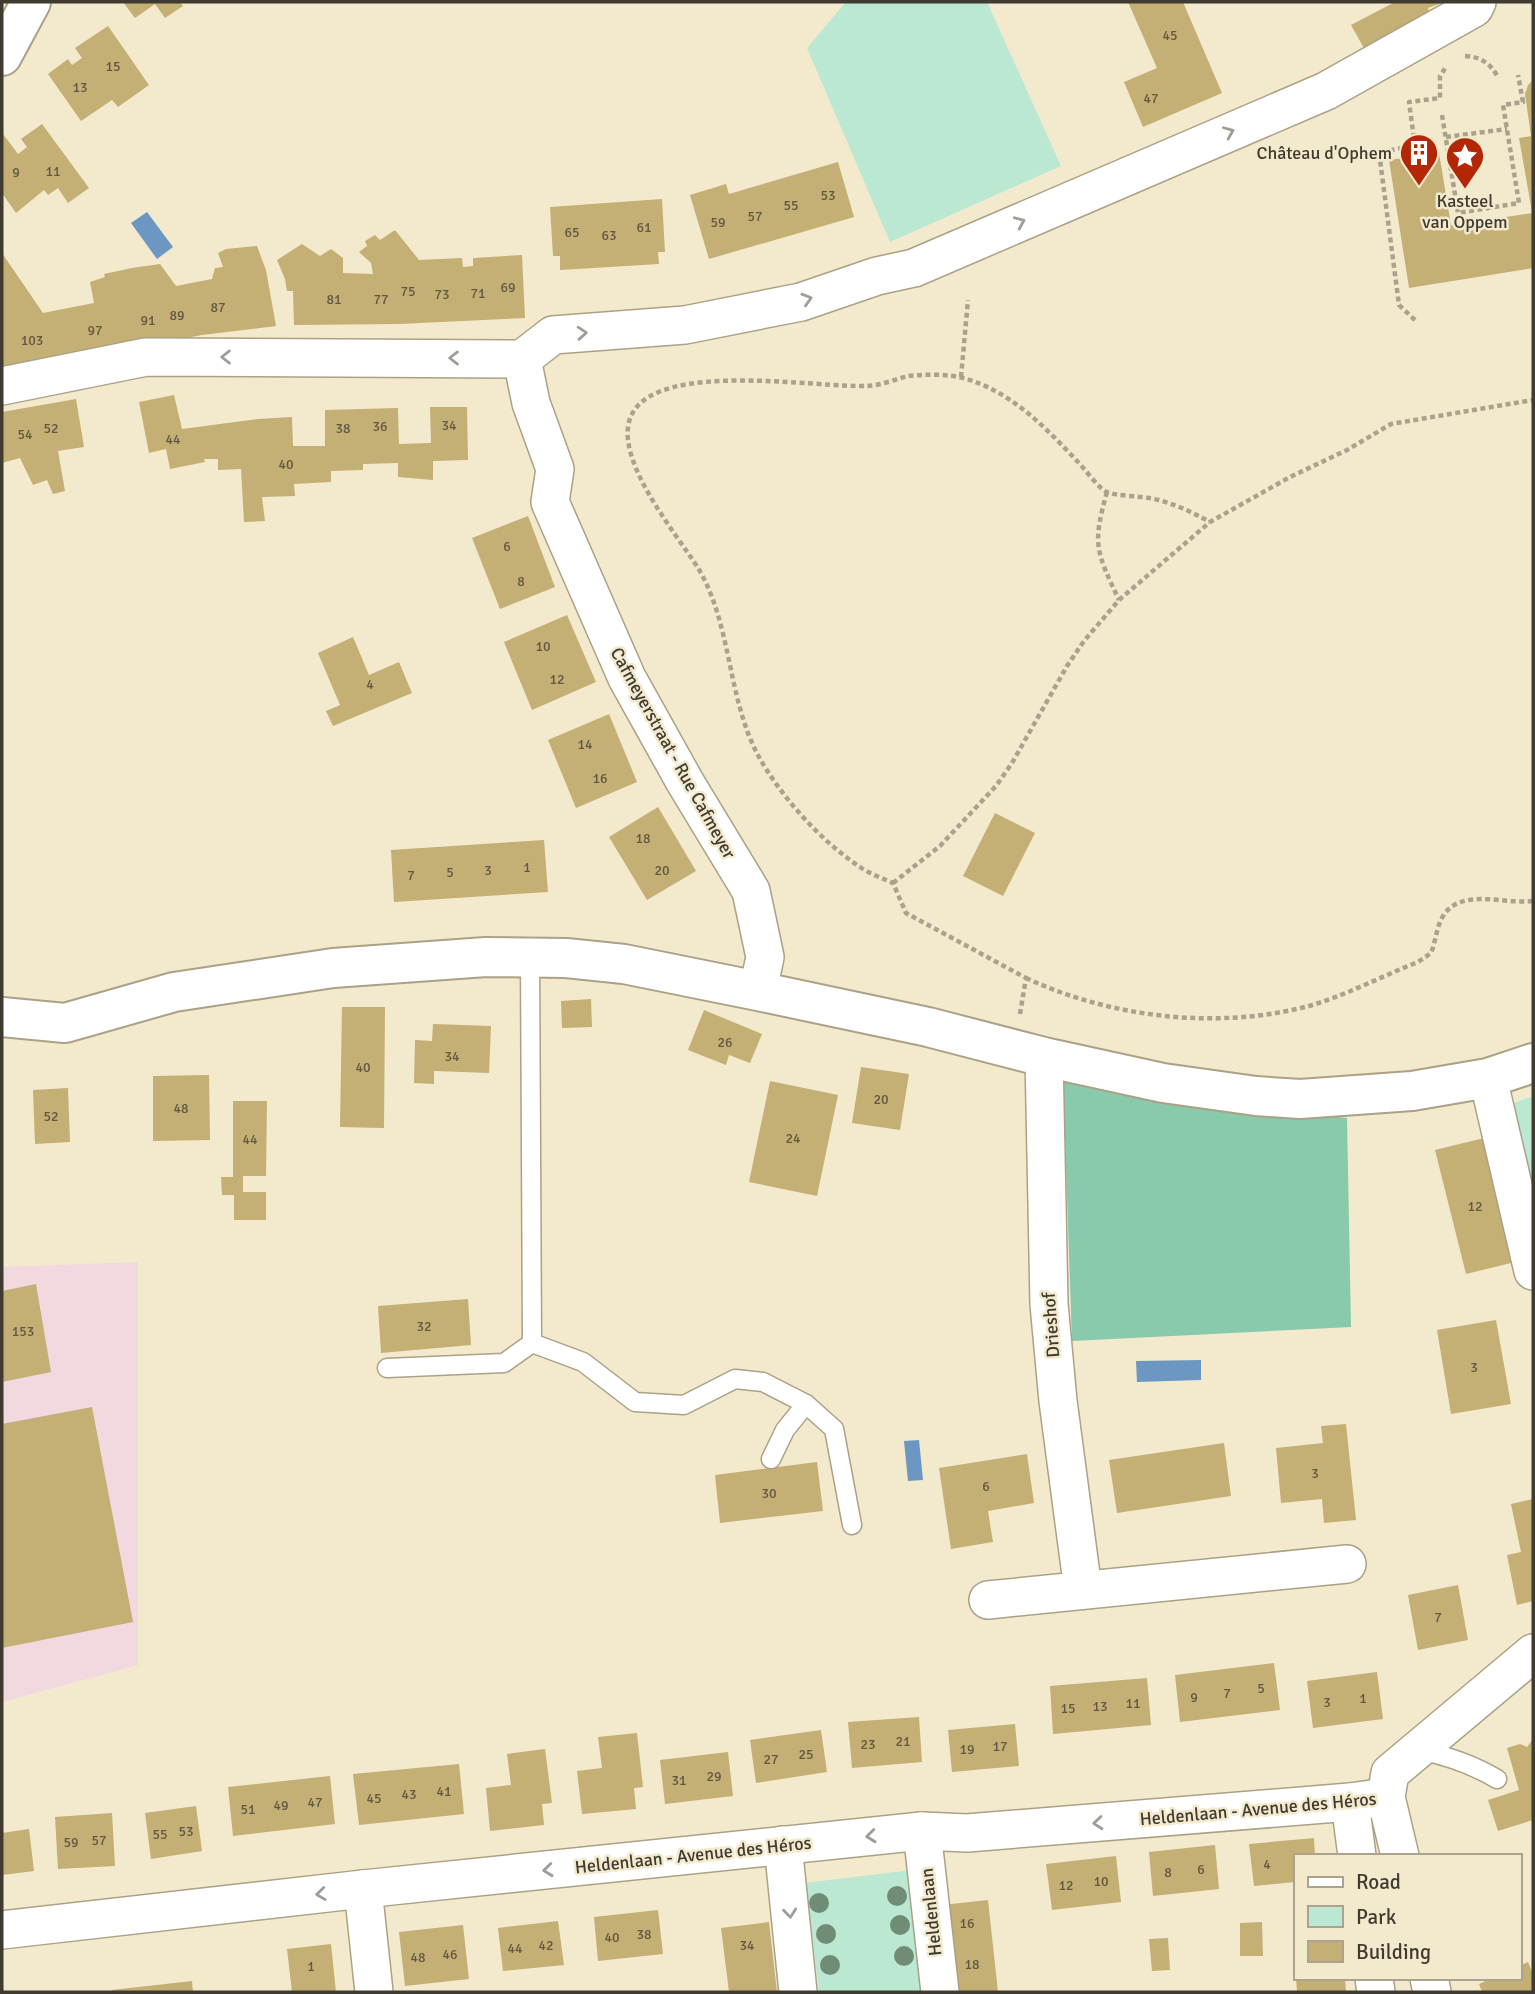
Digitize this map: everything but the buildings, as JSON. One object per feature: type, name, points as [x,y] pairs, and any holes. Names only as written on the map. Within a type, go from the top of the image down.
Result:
[{"type":"street","points":[[2,56],[31,2]]},
{"type":"street","points":[[2,386],[146,356],[522,359],[554,335],[685,325],[801,302],[877,276],[914,268],[1326,91],[1474,8],[1477,2]]},
{"type":"street","name":"Cafmeyerstraat - Rue Cafmeyer","points":[[522,359],[531,402],[555,469],[550,502],[627,678],[685,782],[751,891],[765,957],[758,991]]},
{"type":"street","points":[[2,1017],[65,1023],[174,992],[332,968],[486,957],[566,958],[624,964],[928,1027],[1028,1053],[1163,1083],[1256,1096],[1338,1097],[1412,1091],[1488,1078],[1533,1063]]},
{"type":"street","name":"Drieshof","points":[[1028,1053],[1058,1401],[1083,1590]]},
{"type":"street","points":[[1488,1078],[1533,1271]]},
{"type":"street","points":[[988,1600],[1347,1564]]},
{"type":"street","points":[[1400,1854],[1386,1797],[1390,1773],[1533,1653]]},
{"type":"street","name":"Heldenlaan - Avenue des Héros","points":[[2,1930],[363,1889],[922,1831],[967,1833],[1386,1797]]},
{"type":"street","points":[[1350,1802],[1357,1854]]},
{"type":"street","name":"Heldenlaan","points":[[922,1831],[940,1992]]},
{"type":"street","points":[[783,1845],[798,1992]]},
{"type":"street","points":[[363,1889],[374,1992]]},
{"type":"lane","points":[[530,957],[532,1343]]},
{"type":"lane","points":[[387,1368],[504,1363],[532,1343]]},
{"type":"lane","points":[[532,1343],[583,1362],[635,1402],[684,1405],[735,1379],[763,1382],[806,1404],[834,1429],[852,1525]]},
{"type":"lane","points":[[771,1459],[785,1430],[806,1404]]},
{"type":"lane","points":[[1417,1750],[1449,1756],[1476,1766],[1497,1779]]},
{"type":"path","points":[[1415,320],[1399,305],[1379,152],[1415,146],[1409,102],[1440,98],[1440,76],[1455,60],[1465,56],[1476,57],[1493,68],[1498,77]]},
{"type":"path","points":[[1442,115],[1458,213],[1519,203],[1503,105],[1523,102],[1518,75]]},
{"type":"path","points":[[1446,137],[1507,129]]},
{"type":"path","points":[[961,377],[968,300]]},
{"type":"path","points":[[1210,522],[1170,502],[1107,492],[1047,429],[1002,392],[961,377],[912,376],[871,386],[708,380],[696,382],[662,389],[647,398],[632,414],[627,438],[644,487],[700,570],[713,600],[738,702],[758,756],[789,800],[825,839],[861,868],[893,883],[906,913],[1026,978],[1071,997],[1132,1010],[1186,1018],[1247,1016],[1306,1006],[1333,998],[1418,962],[1431,953],[1444,914],[1461,901],[1481,898],[1498,902],[1533,901]]},
{"type":"path","points":[[893,883],[949,837],[996,786],[1067,666],[1084,641],[1119,600],[1210,522],[1391,424],[1533,400]]},
{"type":"path","points":[[1107,492],[1097,528],[1097,546],[1119,600]]},
{"type":"path","points":[[1026,978],[1028,1053]]},
{"type":"shaded area","points":[[138,1262],[138,1665],[2,1702],[2,1267]]},
{"type":"green space","points":[[846,2],[987,2],[1061,166],[890,242],[807,48]]},
{"type":"green space","points":[[1063,1081],[1167,1097],[1347,1118],[1351,1327],[1072,1341]]},
{"type":"green space","points":[[1533,1096],[1533,1216],[1514,1103]]},
{"type":"green space","points":[[912,1870],[929,1992],[819,1992],[810,1916],[799,1909],[796,1884]]},
{"type":"water","points":[[147,212],[173,247],[157,259],[131,223]]},
{"type":"water","points":[[1201,1360],[1201,1380],[1137,1382],[1136,1361]]},
{"type":"water","points":[[919,1440],[923,1480],[908,1481],[904,1441]]},
{"type":"place","name":"Château d'Ophem","points":[[1419,187]]},
{"type":"place","name":"Kasteel van Oppem","points":[[1465,190]]}]
